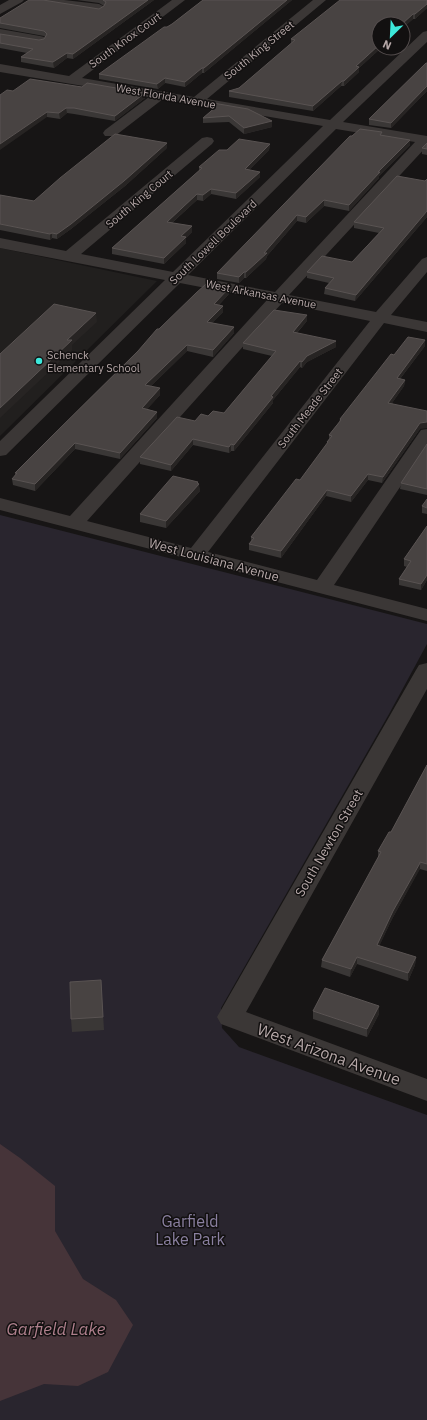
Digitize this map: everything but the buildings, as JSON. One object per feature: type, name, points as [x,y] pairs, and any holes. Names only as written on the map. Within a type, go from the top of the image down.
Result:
[{"type":"street","points":[[0,10],[18,0]]},
{"type":"street","points":[[37,0],[99,8]]},
{"type":"street","name":"South Knox Court","points":[[71,80],[179,0]]},
{"type":"street","name":"South King Street","points":[[197,101],[320,0]]},
{"type":"street","points":[[0,33],[40,40]]},
{"type":"street","name":"South Lowell Boulevard","points":[[0,451],[334,124],[426,38]]},
{"type":"street","name":"West Florida Avenue","points":[[3,72],[71,80],[160,94],[426,140]]},
{"type":"street","points":[[110,133],[160,94]]},
{"type":"street","points":[[74,524],[279,297],[426,140]]},
{"type":"street","name":"South King Court","points":[[70,256],[207,141]]},
{"type":"street","name":"West Arkansas Avenue","points":[[0,243],[427,327]]},
{"type":"street","name":"South Meade Street","points":[[196,555],[380,318],[427,262]]},
{"type":"street","points":[[322,588],[427,434]]},
{"type":"street","name":"West Louisiana Avenue","points":[[0,504],[427,615]]},
{"type":"street","name":"South Newton Street","points":[[230,1017],[427,670]]},
{"type":"street","name":"West Arizona Avenue","points":[[230,1017],[427,1090]]},
{"type":"shaded area","name":"Schenck Elementary School","points":[[0,248],[157,281],[0,436]]},
{"type":"green space","name":"Garfield Lake Park","points":[[0,515],[427,624],[427,644],[389,714],[221,1008],[222,1028],[239,1047],[427,1115],[427,1420],[0,1420]]},
{"type":"water","name":"Garfield Lake","points":[[0,1144],[55,1186],[55,1231],[83,1279],[116,1300],[133,1325],[108,1372],[78,1386],[44,1384],[0,1401]]},
{"type":"place","name":"Schenck Elementary School","points":[[39,361]]}]
